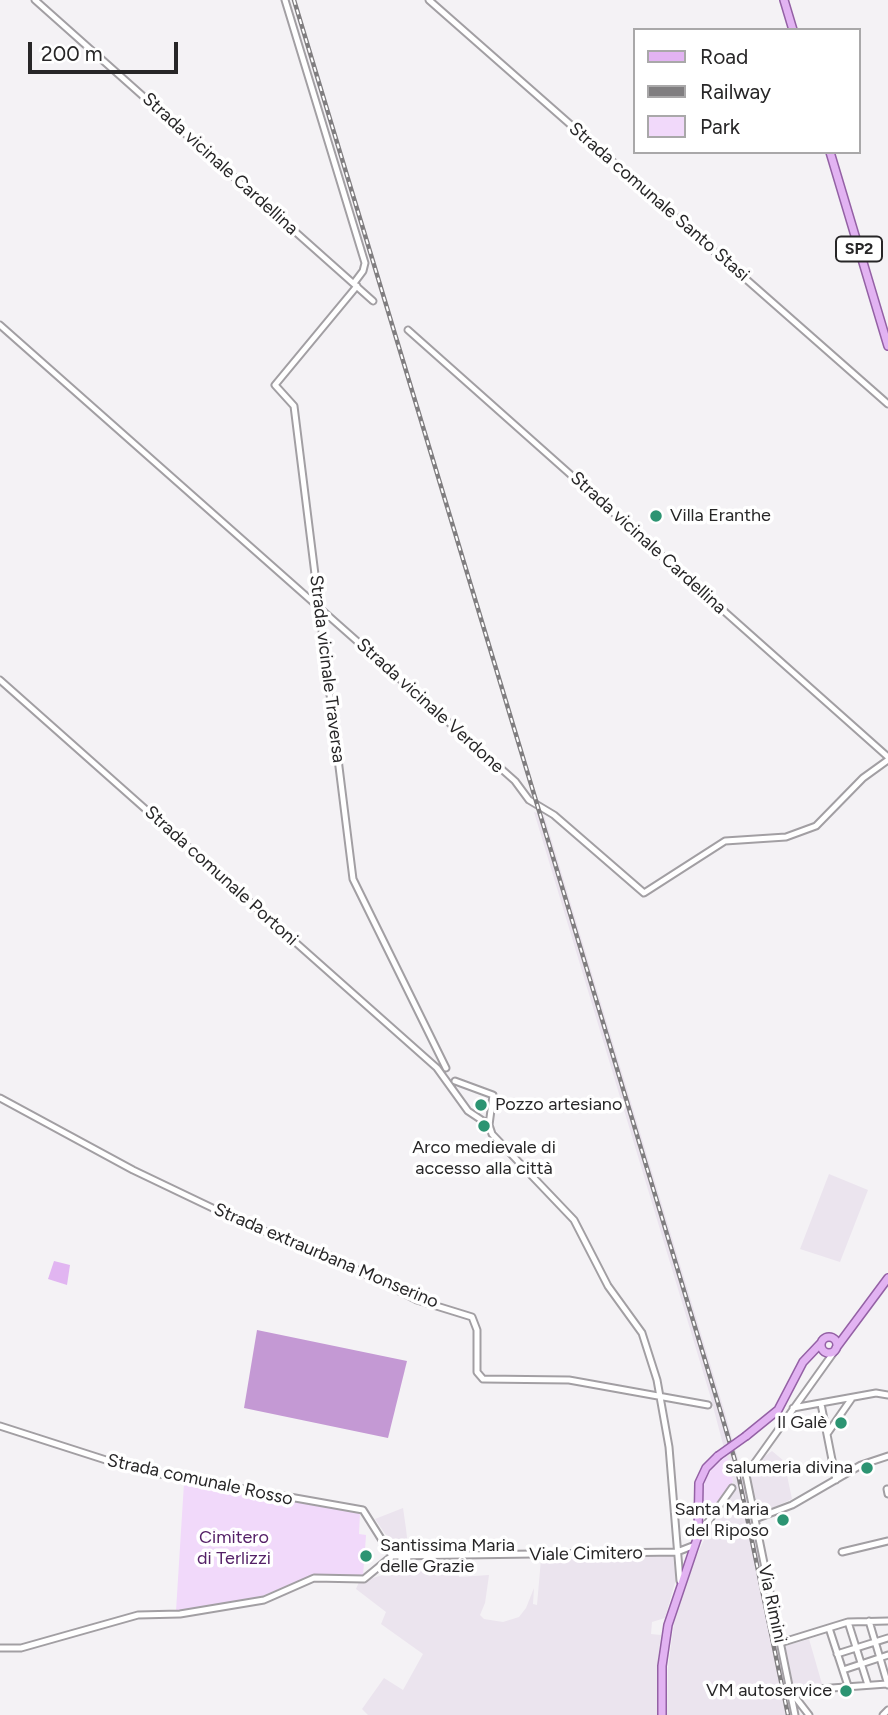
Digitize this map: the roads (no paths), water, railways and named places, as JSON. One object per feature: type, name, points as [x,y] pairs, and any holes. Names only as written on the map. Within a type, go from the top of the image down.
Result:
[{"type":"main road","points":[[784,0],[792,28]]},
{"type":"main road","name":"SP2","points":[[831,154],[888,346]]},
{"type":"main road","points":[[804,1359],[835,1350],[887,1282]]},
{"type":"main road","points":[[663,1715],[663,1651],[680,1581],[698,1536],[698,1488],[706,1468],[781,1406],[804,1359],[826,1338],[833,1338],[850,1329]]},
{"type":"main road","points":[[833,1338],[835,1350]]},
{"type":"main road","points":[[821,1343],[824,1352]]},
{"type":"street","name":"Strada vicinale Cardellina","points":[[35,0],[373,301]]},
{"type":"street","name":"Strada vicinale Traversa","points":[[285,0],[365,263],[356,284],[274,382],[294,406],[353,879],[454,1081]]},
{"type":"street","name":"Strada comunale Santo Stasi","points":[[429,0],[888,404]]},
{"type":"street","name":"Strada vicinale Verdone","points":[[0,325],[515,781],[529,800],[554,815],[644,893],[732,839],[786,837],[816,826],[863,778],[888,758]]},
{"type":"street","name":"Strada vicinale Cardellina","points":[[408,330],[888,758]]},
{"type":"street","name":"Strada comunale Portoni","points":[[0,680],[440,1073],[468,1111],[489,1125]]},
{"type":"street","points":[[440,1073],[446,1068]]},
{"type":"street","points":[[448,1086],[454,1081],[493,1096],[489,1125],[501,1145],[581,1230],[608,1286],[642,1333],[660,1395],[674,1486],[680,1581]]},
{"type":"street","name":"Strada extraurbana Monserino","points":[[0,1098],[133,1170],[248,1225],[322,1252],[418,1300],[472,1317],[477,1330],[477,1372],[483,1379],[569,1380],[610,1390],[660,1395]]},
{"type":"street","name":"Via Rimini","points":[[795,1715],[747,1471],[835,1350]]},
{"type":"street","name":"Via Rimini","points":[[818,1374],[824,1352]]},
{"type":"street","points":[[793,1408],[876,1393],[888,1395]]},
{"type":"street","points":[[660,1395],[708,1405]]},
{"type":"street","points":[[827,1434],[852,1398]]},
{"type":"street","points":[[821,1404],[836,1480]]},
{"type":"street","name":"Strada comunale Rosso","points":[[0,1426],[137,1470],[363,1510],[392,1556]]},
{"type":"street","points":[[755,1519],[786,1508],[860,1465],[888,1456]]},
{"type":"street","points":[[698,1536],[732,1488]]},
{"type":"street","points":[[887,1489],[888,1494]]},
{"type":"street","points":[[842,1552],[888,1541]]},
{"type":"street","name":"Viale Cimitero","points":[[392,1556],[677,1552],[695,1545]]},
{"type":"street","points":[[0,1648],[21,1648],[138,1615],[180,1614],[264,1600],[314,1578],[367,1578],[392,1556]]},
{"type":"street","points":[[790,1690],[888,1685],[869,1621]]},
{"type":"street","points":[[780,1643],[848,1622],[888,1621]]},
{"type":"street","points":[[848,1622],[868,1685]]},
{"type":"street","points":[[829,1628],[848,1686]]},
{"type":"street","points":[[837,1654],[888,1638]]},
{"type":"street","points":[[842,1670],[888,1655]]},
{"type":"street","name":"Via Rimini","points":[[790,1690],[808,1715]]},
{"type":"street","points":[[883,1715],[888,1710]]},
{"type":"railway","points":[[294,0],[736,1464],[788,1715]]},
{"type":"place","name":"Villa Eranthe","points":[[656,516]]},
{"type":"place","name":"Pozzo artesiano","points":[[481,1105]]},
{"type":"place","name":"Arco medievale di accesso alla città","points":[[484,1126]]},
{"type":"place","name":"Il Galè","points":[[841,1423]]},
{"type":"place","name":"salumeria divina","points":[[867,1468]]},
{"type":"place","name":"Santa Maria del Riposo","points":[[783,1520]]},
{"type":"place","name":"Santissima Maria delle Grazie","points":[[366,1556]]},
{"type":"place","name":"VM autoservice","points":[[846,1691]]},
{"type":"park label","name":"Cimitero di Terlizzi","points":[[234,1548]]}]
